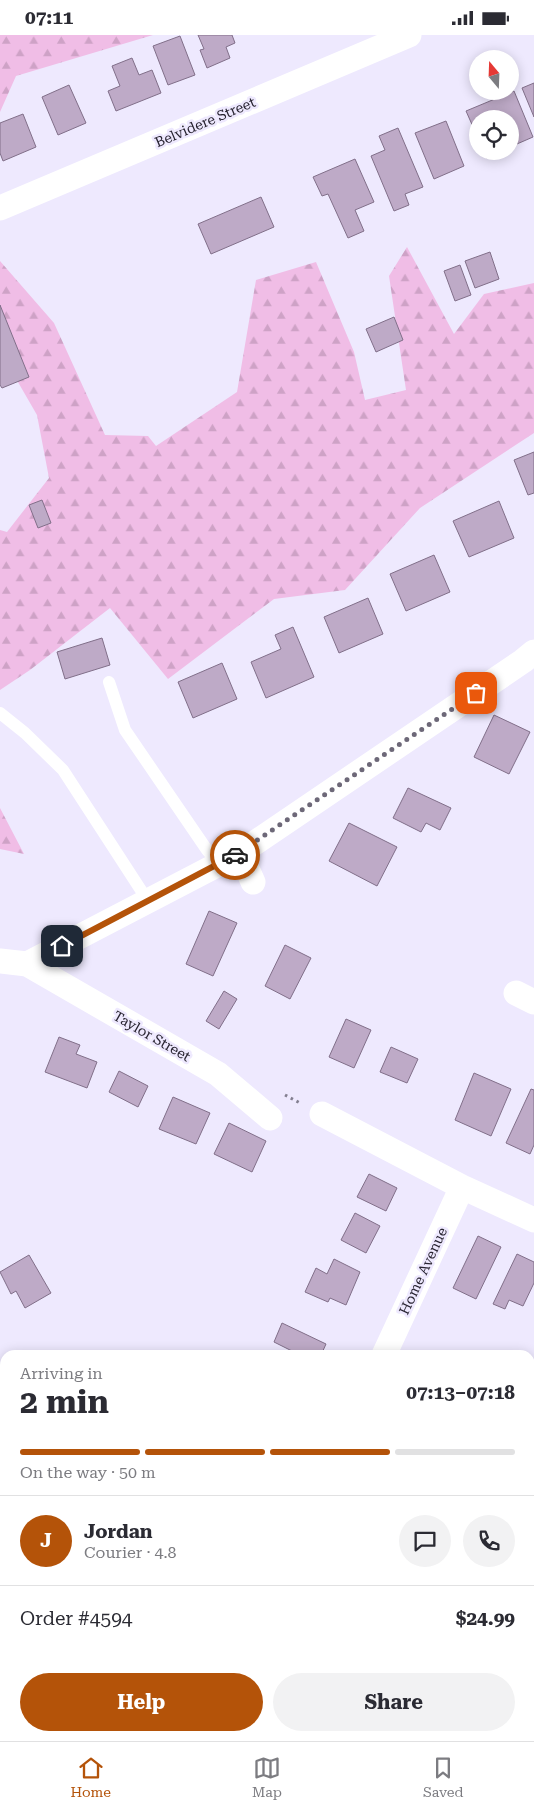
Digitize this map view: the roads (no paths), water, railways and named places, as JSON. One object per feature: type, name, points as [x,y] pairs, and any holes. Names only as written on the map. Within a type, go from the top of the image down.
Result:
[{"type":"street","name":"Belvidere Street","points":[[0,207],[409,35]]},
{"type":"street","points":[[0,961],[27,964],[229,858],[530,660]]},
{"type":"street","points":[[229,858],[253,882]]},
{"type":"street","name":"Taylor Street","points":[[27,964],[218,1074],[270,1118]]},
{"type":"street","points":[[322,1114],[462,1187],[534,1220]]},
{"type":"street","name":"Home Avenue","points":[[386,1350],[462,1187]]},
{"type":"lane","points":[[109,683],[125,731],[207,850],[229,858]]},
{"type":"lane","points":[[0,713],[25,733],[63,770],[148,901]]}]
